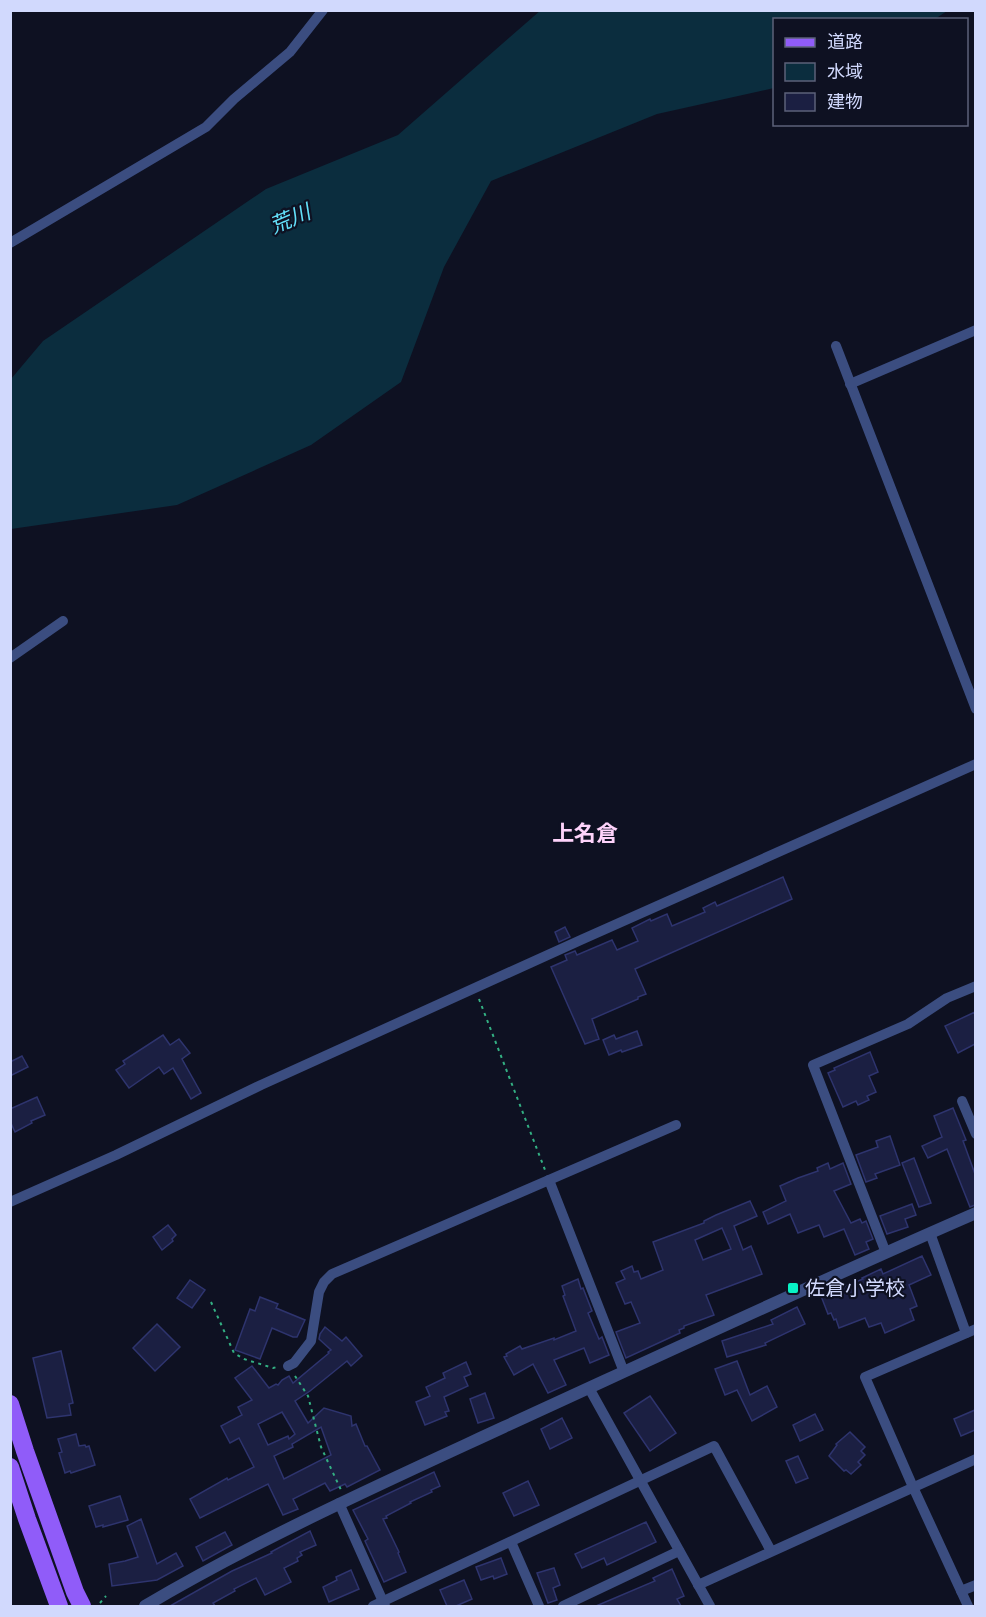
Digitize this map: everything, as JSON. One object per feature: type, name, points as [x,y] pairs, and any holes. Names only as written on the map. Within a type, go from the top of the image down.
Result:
[{"type":"main road","points":[[10,1404],[75,1592],[82,1606]]},
{"type":"main road","points":[[10,1467],[59,1606]]},
{"type":"street","points":[[10,243],[206,127],[234,99],[290,52],[323,10]]},
{"type":"street","points":[[850,384],[975,330]]},
{"type":"street","points":[[836,346],[975,709]]},
{"type":"street","points":[[10,658],[63,621]]},
{"type":"street","points":[[10,1203],[261,1085],[975,764]]},
{"type":"street","points":[[885,1253],[813,1065],[908,1024],[947,998],[975,986]]},
{"type":"street","points":[[962,1101],[975,1134]]},
{"type":"street","points":[[288,1366],[294,1363],[311,1341],[319,1292],[324,1282],[332,1274],[676,1125]]},
{"type":"street","points":[[549,1180],[624,1372]]},
{"type":"street","points":[[145,1606],[184,1583],[342,1502],[975,1213]]},
{"type":"street","points":[[930,1233],[971,1331],[865,1377],[968,1606]]},
{"type":"street","points":[[589,1388],[710,1606]]},
{"type":"street","points":[[342,1502],[380,1605],[714,1446],[771,1551]]},
{"type":"street","points":[[698,1585],[975,1459]]},
{"type":"street","points":[[511,1542],[539,1606]]},
{"type":"street","points":[[563,1606],[679,1551]]},
{"type":"street","points":[[961,1591],[975,1585]]},
{"type":"path","points":[[475,988],[549,1180]]},
{"type":"path","points":[[211,1302],[234,1353],[244,1359],[273,1368],[288,1366],[308,1396],[321,1447],[342,1502]]},
{"type":"path","points":[[100,1604],[106,1596]]},
{"type":"water","name":"荒川","points":[[541,10],[947,11],[936,18],[773,18],[773,88],[657,114],[491,181],[444,267],[401,382],[311,445],[177,505],[11,529],[11,379],[43,341],[266,189],[398,135]]},
{"type":"building","points":[[783,877],[792,899],[635,969],[646,994],[592,1019],[599,1039],[585,1044],[551,967],[567,960],[565,955],[575,951],[577,955],[612,940],[617,950],[638,941],[632,928],[650,919],[651,921],[667,914],[672,926],[705,912],[703,908],[715,902],[717,906]]},
{"type":"building","points":[[565,927],[570,937],[559,942],[555,932]]},
{"type":"building","points":[[975,1012],[975,1044],[958,1053],[945,1026]]},
{"type":"building","points":[[637,1031],[642,1045],[609,1055],[603,1040],[614,1035],[616,1039]]},
{"type":"building","points":[[163,1035],[170,1045],[179,1039],[190,1053],[182,1059],[201,1093],[191,1099],[173,1068],[164,1074],[159,1067],[129,1088],[116,1070],[125,1064],[123,1061]]},
{"type":"building","points":[[870,1052],[878,1072],[869,1076],[876,1092],[867,1096],[869,1100],[858,1105],[856,1101],[843,1107],[828,1073]]},
{"type":"building","points":[[22,1056],[28,1067],[10,1076],[10,1062]]},
{"type":"building","points":[[37,1097],[45,1115],[15,1132],[10,1121],[10,1109]]},
{"type":"building","points":[[953,1108],[966,1140],[963,1141],[975,1174],[975,1205],[970,1207],[947,1149],[928,1158],[922,1146],[942,1137],[934,1116]]},
{"type":"building","points":[[890,1136],[900,1165],[875,1174],[877,1178],[866,1182],[856,1155],[878,1147],[876,1141]]},
{"type":"building","points":[[914,1158],[931,1203],[919,1207],[902,1163]]},
{"type":"building","points":[[828,1163],[830,1169],[843,1163],[851,1184],[834,1191],[851,1223],[860,1219],[862,1223],[866,1221],[873,1239],[866,1242],[869,1249],[855,1255],[844,1229],[824,1237],[819,1225],[798,1233],[790,1214],[768,1224],[763,1212],[786,1201],[780,1186],[818,1171],[817,1168]]},
{"type":"building","points":[[750,1201],[757,1216],[734,1226],[743,1250],[751,1246],[762,1274],[706,1295],[714,1315],[684,1326],[679,1330],[680,1333],[626,1358],[616,1332],[640,1323],[631,1302],[625,1304],[616,1283],[625,1279],[621,1271],[632,1266],[634,1272],[638,1271],[641,1279],[663,1270],[653,1242],[704,1223],[716,1215]],"holes":[[[722,1228],[731,1249],[703,1260],[695,1240]]]},
{"type":"building","points":[[912,1204],[916,1215],[905,1219],[908,1227],[887,1234],[880,1216]]},
{"type":"building","points":[[168,1225],[176,1235],[173,1241],[162,1250],[153,1237]]},
{"type":"building","points":[[922,1256],[931,1275],[909,1285],[917,1306],[910,1309],[914,1320],[885,1333],[881,1323],[869,1327],[865,1318],[839,1328],[836,1319],[834,1320],[831,1313],[828,1314],[821,1296],[881,1269],[883,1274]]},
{"type":"building","points":[[578,1279],[592,1311],[588,1313],[609,1355],[590,1363],[584,1348],[554,1360],[566,1385],[548,1393],[533,1364],[514,1375],[504,1357],[520,1346],[522,1349],[576,1331],[563,1296],[565,1295],[562,1286]]},
{"type":"building","points":[[190,1280],[205,1290],[192,1308],[177,1298]]},
{"type":"building","points":[[260,1297],[278,1304],[276,1308],[305,1320],[297,1337],[272,1328],[260,1359],[235,1350],[250,1309],[255,1311]]},
{"type":"building","points":[[797,1307],[805,1324],[765,1343],[766,1345],[727,1357],[722,1341],[773,1324],[771,1320]]},
{"type":"building","points":[[157,1324],[180,1347],[155,1371],[133,1348]]},
{"type":"building","points":[[325,1327],[342,1341],[346,1337],[362,1356],[351,1366],[347,1361],[295,1401],[308,1423],[324,1408],[351,1416],[352,1426],[356,1424],[365,1446],[380,1470],[347,1487],[345,1484],[330,1491],[325,1483],[293,1499],[298,1509],[283,1515],[268,1484],[200,1518],[190,1499],[227,1478],[228,1480],[254,1467],[239,1438],[230,1443],[221,1426],[242,1415],[238,1407],[252,1400],[235,1378],[252,1366],[269,1388],[278,1385],[289,1376],[293,1383],[331,1350],[319,1339]],"holes":[[[282,1412],[295,1434],[289,1439],[288,1436],[268,1445],[258,1424]],[[321,1427],[331,1455],[284,1479],[274,1456],[293,1447],[292,1444]]]},
{"type":"building","points":[[61,1351],[73,1403],[69,1404],[71,1415],[47,1418],[33,1358]]},
{"type":"building","points":[[737,1361],[750,1395],[767,1386],[777,1407],[752,1421],[737,1390],[725,1395],[715,1369]]},
{"type":"building","points":[[466,1362],[471,1374],[464,1377],[468,1386],[444,1397],[449,1411],[445,1412],[447,1416],[425,1425],[416,1402],[430,1396],[426,1387],[445,1378],[443,1373]]},
{"type":"building","points":[[485,1393],[494,1418],[478,1423],[470,1399]]},
{"type":"building","points":[[650,1396],[676,1433],[650,1451],[624,1413]]},
{"type":"building","points":[[975,1410],[975,1430],[961,1436],[954,1419]]},
{"type":"building","points":[[815,1414],[823,1430],[800,1441],[793,1425]]},
{"type":"building","points":[[562,1418],[572,1438],[550,1449],[541,1429]]},
{"type":"building","points":[[850,1432],[865,1447],[861,1451],[865,1455],[858,1462],[861,1465],[851,1474],[844,1471],[829,1456],[836,1444]]},
{"type":"building","points":[[76,1434],[79,1446],[89,1446],[95,1465],[65,1473],[59,1453],[62,1452],[58,1439]]},
{"type":"building","points":[[798,1456],[808,1478],[796,1483],[786,1461]]},
{"type":"building","points":[[434,1472],[440,1486],[383,1519],[406,1572],[384,1582],[365,1541],[368,1539],[353,1510]]},
{"type":"building","points":[[528,1481],[539,1505],[514,1516],[503,1493]]},
{"type":"building","points":[[120,1496],[128,1520],[96,1527],[89,1506]]},
{"type":"building","points":[[141,1519],[157,1564],[176,1553],[183,1566],[157,1580],[112,1586],[109,1564],[138,1557],[127,1526]]},
{"type":"building","points":[[646,1522],[656,1542],[607,1565],[604,1558],[582,1568],[575,1554]]},
{"type":"building","points":[[310,1531],[316,1545],[300,1552],[302,1555],[297,1558],[298,1561],[284,1568],[291,1582],[265,1595],[256,1578],[213,1603],[215,1606],[170,1606],[232,1571],[272,1553]]},
{"type":"building","points":[[225,1532],[232,1545],[203,1561],[196,1547]]},
{"type":"building","points":[[501,1558],[507,1574],[494,1579],[493,1576],[481,1580],[476,1567]]},
{"type":"building","points":[[554,1568],[560,1585],[553,1588],[557,1600],[548,1603],[537,1573]]},
{"type":"building","points":[[672,1569],[684,1596],[677,1599],[681,1606],[596,1606],[655,1581],[653,1578]]},
{"type":"building","points":[[351,1570],[359,1589],[329,1602],[323,1587],[337,1580],[336,1577]]},
{"type":"building","points":[[464,1580],[472,1599],[456,1606],[447,1606],[440,1590]]},
{"type":"place","name":"佐倉小学校","points":[[793,1288]]},
{"type":"district","name":"上名倉","points":[[585,833]]}]
